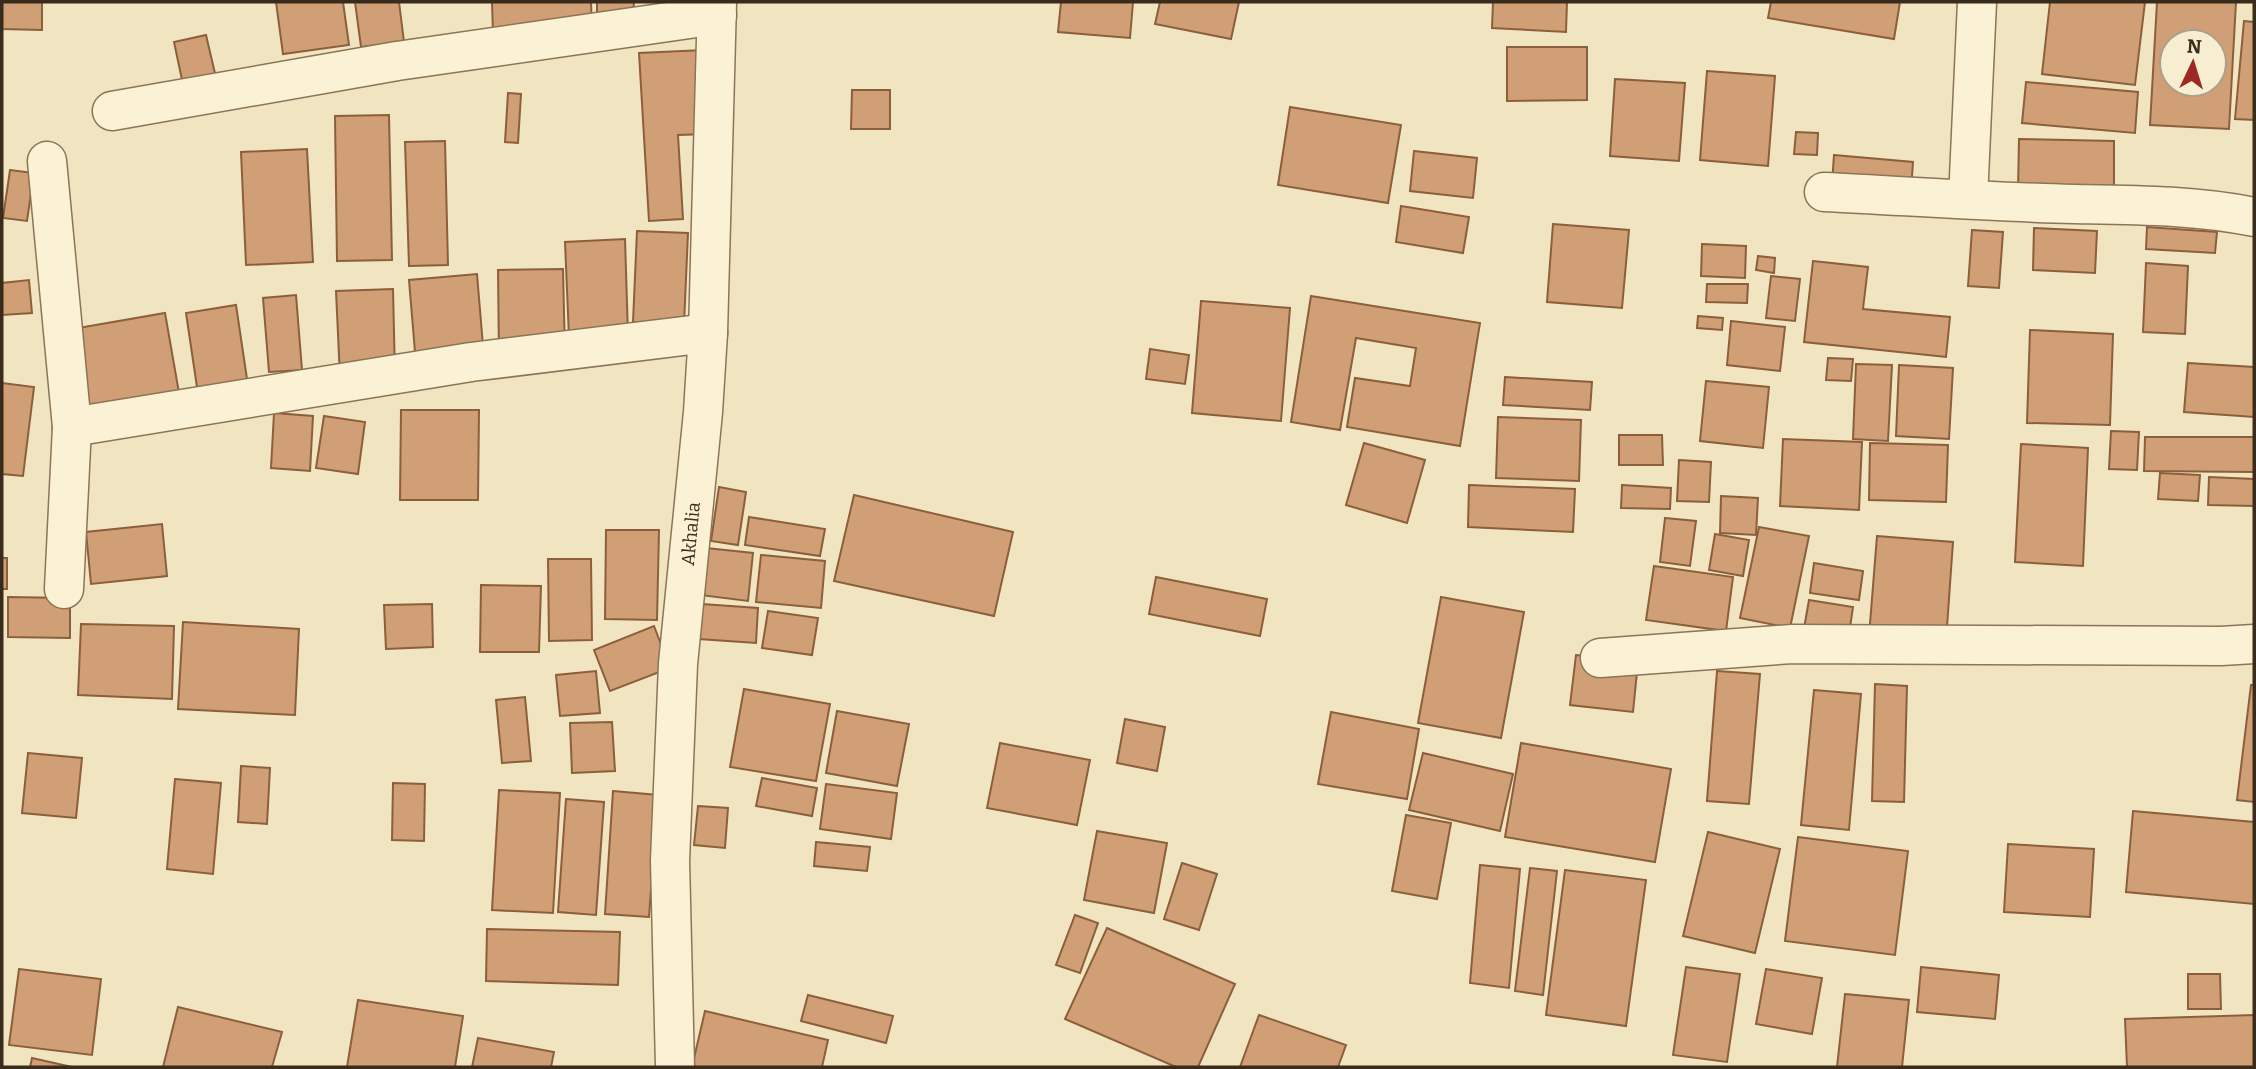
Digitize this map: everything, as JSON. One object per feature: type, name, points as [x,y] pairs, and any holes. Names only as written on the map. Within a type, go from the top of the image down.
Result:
[{"type":"street","points":[[1968,199],[1977,2]]},
{"type":"street","points":[[111,111],[717,8]]},
{"type":"street","name":"Akhalia","points":[[675,1067],[670,861],[678,664],[703,412],[708,333],[717,8]]},
{"type":"street","points":[[47,161],[72,427],[64,590]]},
{"type":"street","points":[[1824,192],[2139,204],[2221,210],[2254,217]]},
{"type":"street","points":[[72,427],[471,362],[708,333]]},
{"type":"street","points":[[1600,658],[1792,644],[2254,644]]},
{"type":"building","points":[[2,2],[42,2],[42,30],[2,29]]},
{"type":"building","points":[[276,2],[343,2],[349,45],[283,54]]},
{"type":"building","points":[[355,2],[399,2],[404,42],[361,47]]},
{"type":"building","points":[[492,2],[591,2],[592,29],[493,33]]},
{"type":"building","points":[[597,2],[634,2],[633,15],[597,14]]},
{"type":"building","points":[[1061,2],[1133,2],[1130,38],[1058,32]]},
{"type":"building","points":[[1160,2],[1239,2],[1231,39],[1155,24]]},
{"type":"building","points":[[1493,2],[1567,2],[1566,32],[1492,28]]},
{"type":"building","points":[[1771,2],[1900,2],[1894,39],[1768,18]]},
{"type":"building","points":[[2050,2],[2145,2],[2135,85],[2042,74]]},
{"type":"building","points":[[2157,2],[2236,2],[2229,129],[2150,125]]},
{"type":"building","points":[[2244,21],[2254,22],[2254,120],[2235,119]]},
{"type":"building","points":[[206,35],[217,82],[184,89],[174,42]]},
{"type":"building","points":[[1507,47],[1587,47],[1587,100],[1507,101]]},
{"type":"building","points":[[704,50],[708,134],[678,135],[683,219],[649,221],[639,53]]},
{"type":"building","points":[[1707,71],[1775,76],[1768,166],[1700,160]]},
{"type":"building","points":[[1615,79],[1685,83],[1679,161],[1610,156]]},
{"type":"building","points":[[2026,82],[2138,92],[2135,133],[2022,123]]},
{"type":"building","points":[[852,90],[890,90],[890,129],[851,129]]},
{"type":"building","points":[[508,93],[521,94],[518,143],[505,142]]},
{"type":"building","points":[[1290,107],[1401,125],[1388,203],[1278,185]]},
{"type":"building","points":[[389,115],[392,260],[337,261],[335,116]]},
{"type":"building","points":[[1796,132],[1818,133],[1817,155],[1794,154]]},
{"type":"building","points":[[2019,139],[2114,141],[2114,193],[2018,192]]},
{"type":"building","points":[[445,141],[448,265],[409,266],[405,142]]},
{"type":"building","points":[[307,149],[313,262],[246,265],[241,152]]},
{"type":"building","points":[[1414,151],[1477,158],[1473,198],[1410,191]]},
{"type":"building","points":[[1834,155],[1913,162],[1911,191],[1832,183]]},
{"type":"building","points":[[10,170],[34,173],[27,221],[3,218]]},
{"type":"building","points":[[1401,206],[1469,217],[1463,253],[1396,242]]},
{"type":"building","points":[[1553,224],[1629,230],[1622,308],[1547,302]]},
{"type":"building","points":[[2147,227],[2217,232],[2215,253],[2146,249]]},
{"type":"building","points":[[2034,228],[2097,231],[2095,273],[2033,270]]},
{"type":"building","points":[[1972,230],[2003,232],[1999,288],[1968,286]]},
{"type":"building","points":[[637,231],[688,233],[684,324],[633,322]]},
{"type":"building","points":[[625,239],[628,335],[569,337],[565,242]]},
{"type":"building","points":[[1702,244],[1746,246],[1745,278],[1701,276]]},
{"type":"building","points":[[1758,256],[1775,258],[1774,273],[1756,270]]},
{"type":"building","points":[[1813,261],[1868,267],[1863,309],[1950,317],[1946,357],[1804,342]]},
{"type":"building","points":[[2146,263],[2188,266],[2185,334],[2143,332]]},
{"type":"building","points":[[563,269],[565,356],[499,357],[498,270]]},
{"type":"building","points":[[477,274],[485,370],[417,376],[409,280]]},
{"type":"building","points":[[1771,276],[1800,279],[1795,321],[1766,318]]},
{"type":"building","points":[[29,280],[32,313],[2,315],[2,283]]},
{"type":"building","points":[[1707,284],[1748,284],[1747,303],[1706,302]]},
{"type":"building","points":[[393,289],[395,376],[340,377],[336,291]]},
{"type":"building","points":[[296,295],[302,370],[269,372],[263,298]]},
{"type":"building","points":[[1311,296],[1480,323],[1460,446],[1347,427],[1355,378],[1410,386],[1416,348],[1356,338],[1340,430],[1291,422]]},
{"type":"building","points":[[1201,301],[1290,308],[1281,421],[1192,413]]},
{"type":"building","points":[[236,305],[251,406],[201,414],[186,313]]},
{"type":"building","points":[[165,313],[182,410],[71,429],[55,332]]},
{"type":"building","points":[[1698,316],[1723,318],[1722,330],[1697,328]]},
{"type":"building","points":[[1731,321],[1785,327],[1780,371],[1727,365]]},
{"type":"building","points":[[2030,330],[2113,334],[2110,425],[2027,423]]},
{"type":"building","points":[[1150,349],[1189,355],[1185,384],[1146,379]]},
{"type":"building","points":[[1828,358],[1853,359],[1851,381],[1826,380]]},
{"type":"building","points":[[2188,363],[2254,367],[2254,417],[2184,412]]},
{"type":"building","points":[[1856,364],[1892,365],[1888,441],[1853,439]]},
{"type":"building","points":[[1899,365],[1953,368],[1949,439],[1896,436]]},
{"type":"building","points":[[1505,377],[1592,382],[1590,410],[1503,405]]},
{"type":"building","points":[[1706,381],[1769,387],[1763,448],[1700,441]]},
{"type":"building","points":[[2,383],[34,387],[23,476],[2,474]]},
{"type":"building","points":[[401,410],[479,410],[478,500],[400,500]]},
{"type":"building","points":[[274,413],[313,416],[310,471],[271,468]]},
{"type":"building","points":[[324,416],[365,422],[358,474],[316,468]]},
{"type":"building","points":[[1498,417],[1581,420],[1579,481],[1496,478]]},
{"type":"building","points":[[2111,431],[2139,432],[2137,470],[2109,469]]},
{"type":"building","points":[[1619,435],[1662,435],[1663,465],[1619,465]]},
{"type":"building","points":[[2145,437],[2254,437],[2254,472],[2144,471]]},
{"type":"building","points":[[1783,439],[1862,442],[1859,510],[1780,506]]},
{"type":"building","points":[[1364,443],[1425,460],[1407,523],[1346,505]]},
{"type":"building","points":[[1870,443],[1948,445],[1946,502],[1869,500]]},
{"type":"building","points":[[2021,444],[2088,448],[2083,566],[2015,562]]},
{"type":"building","points":[[1679,460],[1711,462],[1709,502],[1677,501]]},
{"type":"building","points":[[2160,473],[2200,475],[2198,501],[2158,499]]},
{"type":"building","points":[[2209,477],[2254,479],[2254,506],[2208,505]]},
{"type":"building","points":[[1469,485],[1575,489],[1573,532],[1468,527]]},
{"type":"building","points":[[1622,485],[1671,488],[1670,509],[1621,508]]},
{"type":"building","points":[[719,487],[746,492],[738,545],[711,541]]},
{"type":"building","points":[[854,495],[1013,532],[994,616],[834,581]]},
{"type":"building","points":[[1721,496],[1758,498],[1756,535],[1720,533]]},
{"type":"building","points":[[749,517],[825,529],[820,556],[745,545]]},
{"type":"building","points":[[1665,518],[1696,521],[1690,566],[1660,562]]},
{"type":"building","points":[[162,524],[167,576],[91,584],[86,532]]},
{"type":"building","points":[[1759,527],[1809,536],[1790,628],[1740,618]]},
{"type":"building","points":[[606,530],[659,530],[657,620],[605,619]]},
{"type":"building","points":[[1715,534],[1749,540],[1743,576],[1709,570]]},
{"type":"building","points":[[1877,536],[1953,542],[1946,641],[1869,636]]},
{"type":"building","points":[[706,548],[753,553],[748,601],[700,595]]},
{"type":"building","points":[[761,555],[825,561],[821,608],[756,602]]},
{"type":"building","points":[[2,558],[7,558],[7,589],[2,589]]},
{"type":"building","points":[[548,559],[591,559],[592,640],[549,641]]},
{"type":"building","points":[[1814,563],[1863,571],[1859,600],[1810,593]]},
{"type":"building","points":[[1654,566],[1733,577],[1726,631],[1646,620]]},
{"type":"building","points":[[1156,577],[1267,599],[1260,636],[1149,614]]},
{"type":"building","points":[[481,585],[541,586],[539,652],[480,652]]},
{"type":"building","points":[[8,597],[70,598],[70,638],[8,637]]},
{"type":"building","points":[[1441,597],[1524,612],[1501,738],[1418,723]]},
{"type":"building","points":[[1809,600],[1853,607],[1848,641],[1803,634]]},
{"type":"building","points":[[432,604],[433,647],[386,649],[384,605]]},
{"type":"building","points":[[702,604],[758,608],[756,643],[699,639]]},
{"type":"building","points":[[768,611],[818,618],[812,655],[762,648]]},
{"type":"building","points":[[183,622],[299,629],[295,715],[178,709]]},
{"type":"building","points":[[81,624],[174,626],[172,699],[78,695]]},
{"type":"building","points":[[654,626],[670,668],[610,691],[594,650]]},
{"type":"building","points":[[1576,655],[1638,662],[1633,712],[1570,705]]},
{"type":"building","points":[[596,671],[600,713],[560,716],[556,675]]},
{"type":"building","points":[[1717,671],[1760,674],[1749,804],[1707,801]]},
{"type":"building","points":[[1875,684],[1907,686],[1904,802],[1872,801]]},
{"type":"building","points":[[2251,685],[2254,685],[2254,802],[2237,800]]},
{"type":"building","points":[[744,689],[830,704],[816,781],[730,767]]},
{"type":"building","points":[[1814,690],[1861,694],[1849,830],[1801,825]]},
{"type":"building","points":[[525,697],[531,761],[502,763],[496,700]]},
{"type":"building","points":[[837,711],[909,724],[897,786],[826,773]]},
{"type":"building","points":[[1331,712],[1419,729],[1407,799],[1318,784]]},
{"type":"building","points":[[1125,719],[1165,727],[1157,771],[1117,763]]},
{"type":"building","points":[[612,722],[615,771],[572,773],[570,723]]},
{"type":"building","points":[[1000,743],[1090,760],[1077,825],[987,808]]},
{"type":"building","points":[[1521,743],[1671,769],[1655,862],[1505,837]]},
{"type":"building","points":[[28,753],[82,758],[76,818],[22,813]]},
{"type":"building","points":[[1423,753],[1513,774],[1500,831],[1409,810]]},
{"type":"building","points":[[241,766],[270,768],[267,824],[238,822]]},
{"type":"building","points":[[762,778],[817,788],[812,816],[756,806]]},
{"type":"building","points":[[175,779],[221,783],[213,874],[167,869]]},
{"type":"building","points":[[393,783],[425,784],[424,841],[392,840]]},
{"type":"building","points":[[826,784],[897,793],[891,839],[820,829]]},
{"type":"building","points":[[499,790],[560,793],[553,913],[492,910]]},
{"type":"building","points":[[613,791],[658,795],[649,917],[605,914]]},
{"type":"building","points":[[566,799],[604,802],[596,915],[558,912]]},
{"type":"building","points":[[698,806],[728,808],[725,848],[694,845]]},
{"type":"building","points":[[2133,811],[2254,822],[2254,904],[2126,892]]},
{"type":"building","points":[[1406,815],[1451,823],[1437,899],[1392,891]]},
{"type":"building","points":[[1097,831],[1167,843],[1154,913],[1084,900]]},
{"type":"building","points":[[1708,832],[1780,849],[1755,953],[1683,936]]},
{"type":"building","points":[[1798,837],[1908,851],[1895,955],[1785,941]]},
{"type":"building","points":[[816,842],[870,847],[867,871],[814,866]]},
{"type":"building","points":[[2008,844],[2094,849],[2090,917],[2004,912]]},
{"type":"building","points":[[1182,863],[1217,874],[1199,930],[1164,919]]},
{"type":"building","points":[[1480,865],[1520,869],[1509,988],[1470,983]]},
{"type":"building","points":[[1530,868],[1557,871],[1543,995],[1515,991]]},
{"type":"building","points":[[1565,870],[1646,880],[1626,1026],[1546,1015]]},
{"type":"building","points":[[1075,915],[1098,923],[1080,973],[1056,965]]},
{"type":"building","points":[[1107,928],[1235,984],[1198,1067],[1176,1067],[1065,1019]]},
{"type":"building","points":[[487,929],[620,932],[618,985],[486,981]]},
{"type":"building","points":[[1686,967],[1740,974],[1727,1062],[1673,1055]]},
{"type":"building","points":[[1921,967],[1999,975],[1995,1019],[1917,1012]]},
{"type":"building","points":[[19,969],[101,979],[92,1055],[9,1045]]},
{"type":"building","points":[[1766,969],[1822,978],[1812,1034],[1756,1024]]},
{"type":"building","points":[[2188,974],[2220,974],[2221,1009],[2188,1009]]},
{"type":"building","points":[[1845,994],[1909,1000],[1902,1067],[1837,1067]]},
{"type":"building","points":[[808,995],[893,1016],[886,1043],[801,1021]]},
{"type":"building","points":[[358,1000],[463,1016],[455,1067],[347,1067]]},
{"type":"building","points":[[178,1007],[282,1032],[272,1067],[163,1067]]},
{"type":"building","points":[[705,1011],[828,1040],[822,1067],[692,1067]]},
{"type":"building","points":[[1259,1015],[1346,1045],[1338,1067],[1240,1067]]},
{"type":"building","points":[[2254,1015],[2254,1067],[2127,1067],[2125,1019]]},
{"type":"building","points":[[478,1038],[554,1052],[551,1067],[472,1067]]},
{"type":"building","points":[[32,1058],[72,1067],[30,1067]]}]
